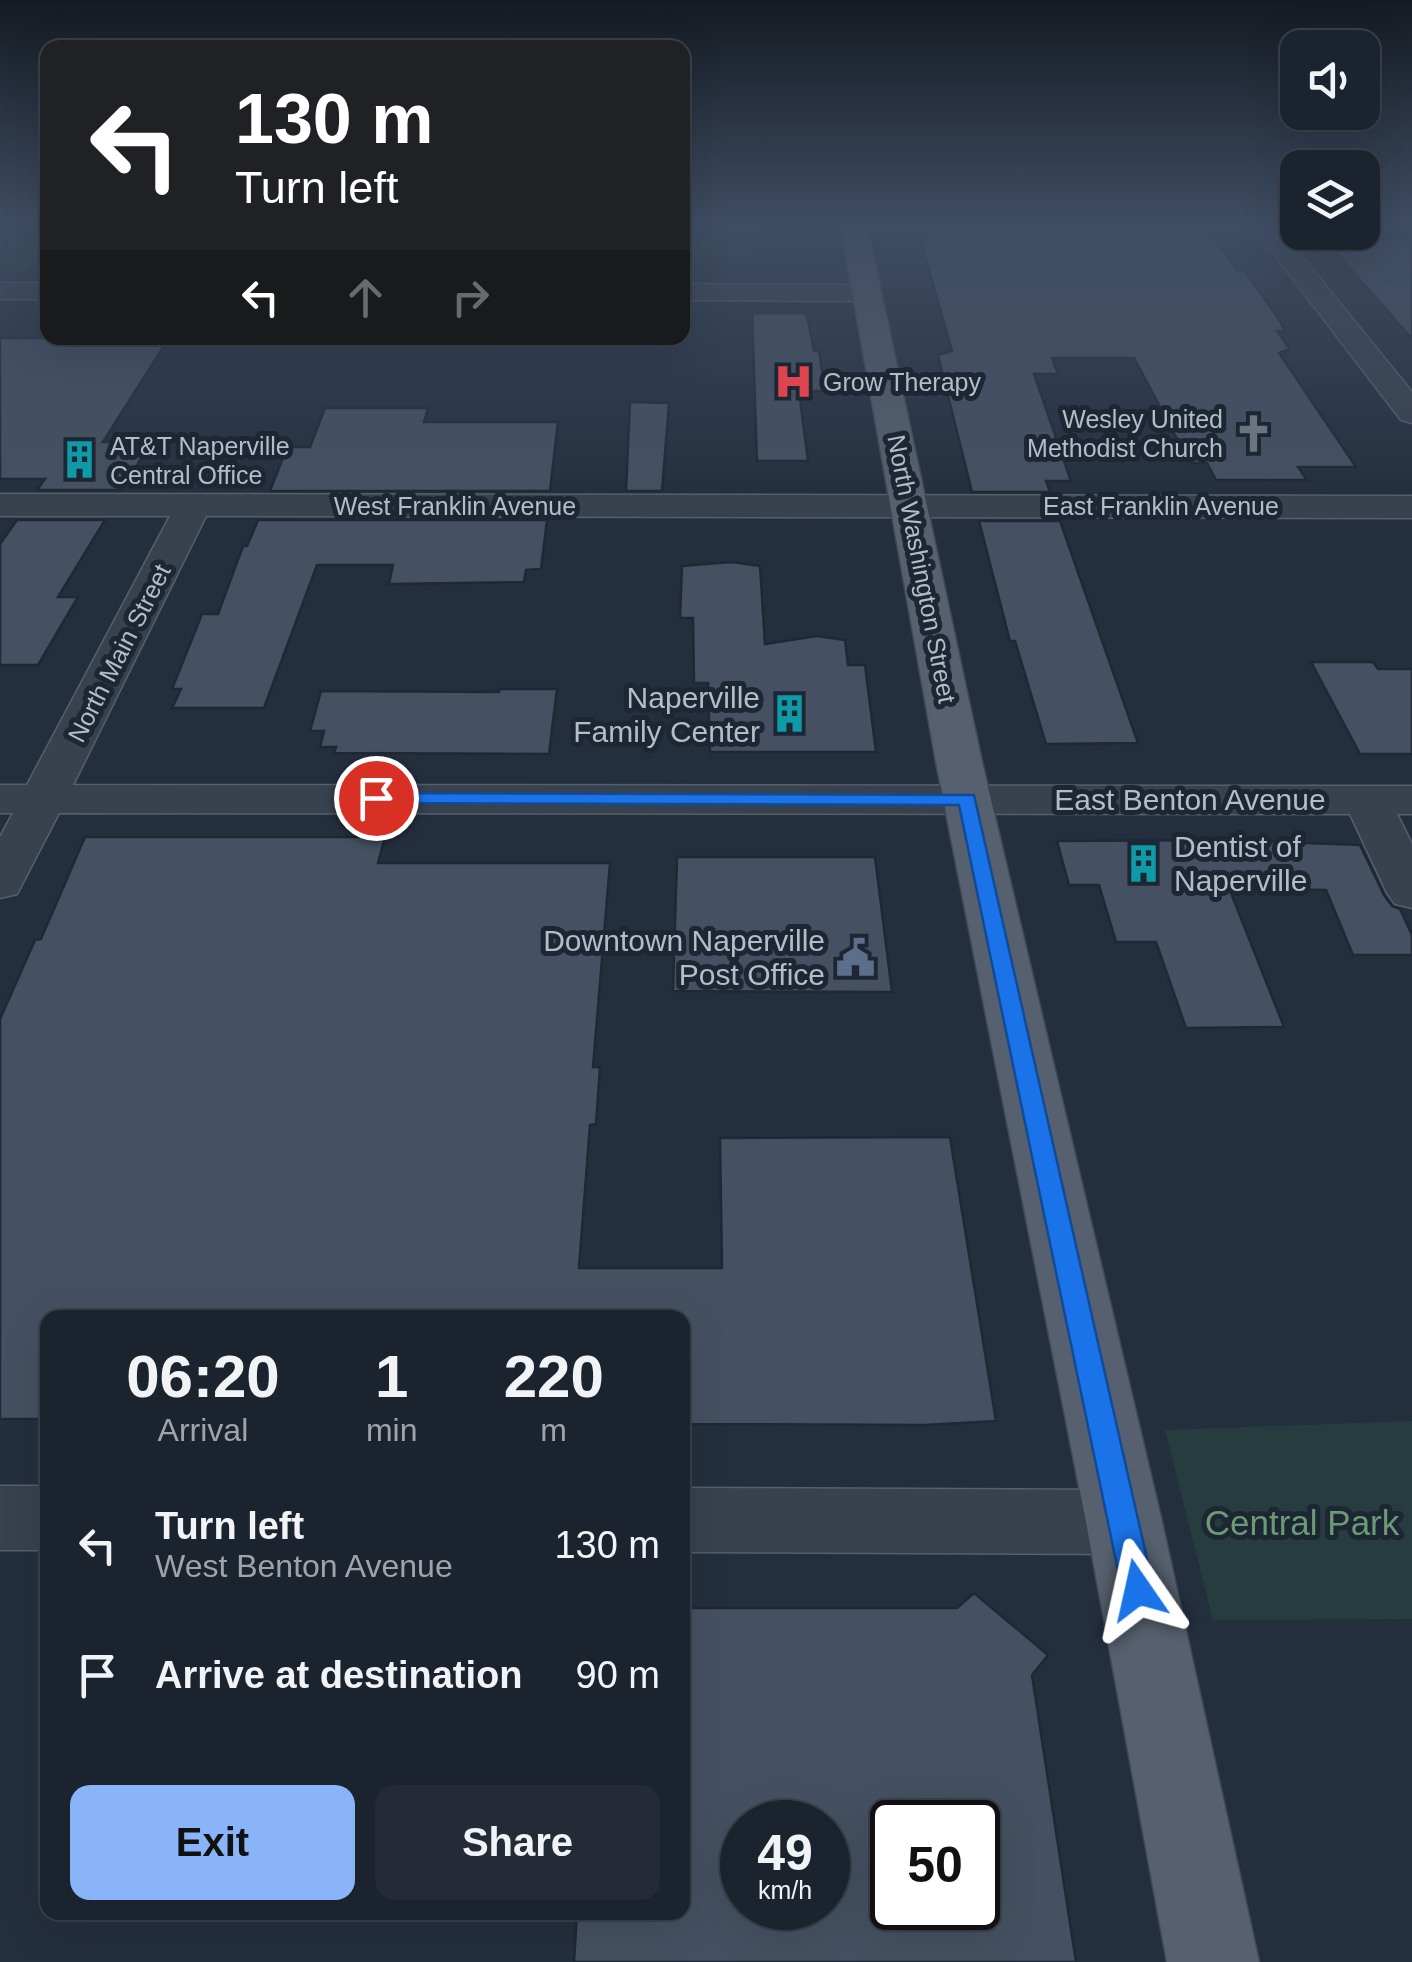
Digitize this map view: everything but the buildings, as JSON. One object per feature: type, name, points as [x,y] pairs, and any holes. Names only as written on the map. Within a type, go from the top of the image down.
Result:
[{"type":"main road","name":"North Washington Street","points":[[872,314],[967,799],[1124,1522],[1213,1962]]},
{"type":"street","points":[[1333,314],[1412,413]]},
{"type":"street","name":"West Franklin Avenue","points":[[0,505],[909,506]]},
{"type":"street","name":"North Main Street","points":[[0,883],[22,799],[193,506]]},
{"type":"street","name":"East Franklin Avenue","points":[[909,506],[1412,507]]},
{"type":"street","name":"East Benton Avenue","points":[[22,799],[1389,800]]},
{"type":"street","points":[[1389,800],[1412,893]]},
{"type":"street","points":[[0,1518],[40,1518]]},
{"type":"street","points":[[690,1520],[1124,1522]]},
{"type":"green space","name":"Central Park","points":[[1412,1421],[1412,1619],[1213,1620],[1165,1430]]},
{"type":"place","name":"Grow Therapy","points":[[793,382]]},
{"type":"place","name":"Wesley United Methodist Church","points":[[1253,433]]},
{"type":"place","name":"AT&T Naperville Central Office","points":[[80,460]]},
{"type":"place","name":"Naperville Family Center","points":[[790,714]]},
{"type":"place","name":"Dentist of Naperville","points":[[1144,863]]},
{"type":"place","name":"Downtown Naperville Post Office","points":[[855,957]]},
{"type":"route","points":[[376,798],[967,799],[1138,1590]]}]
